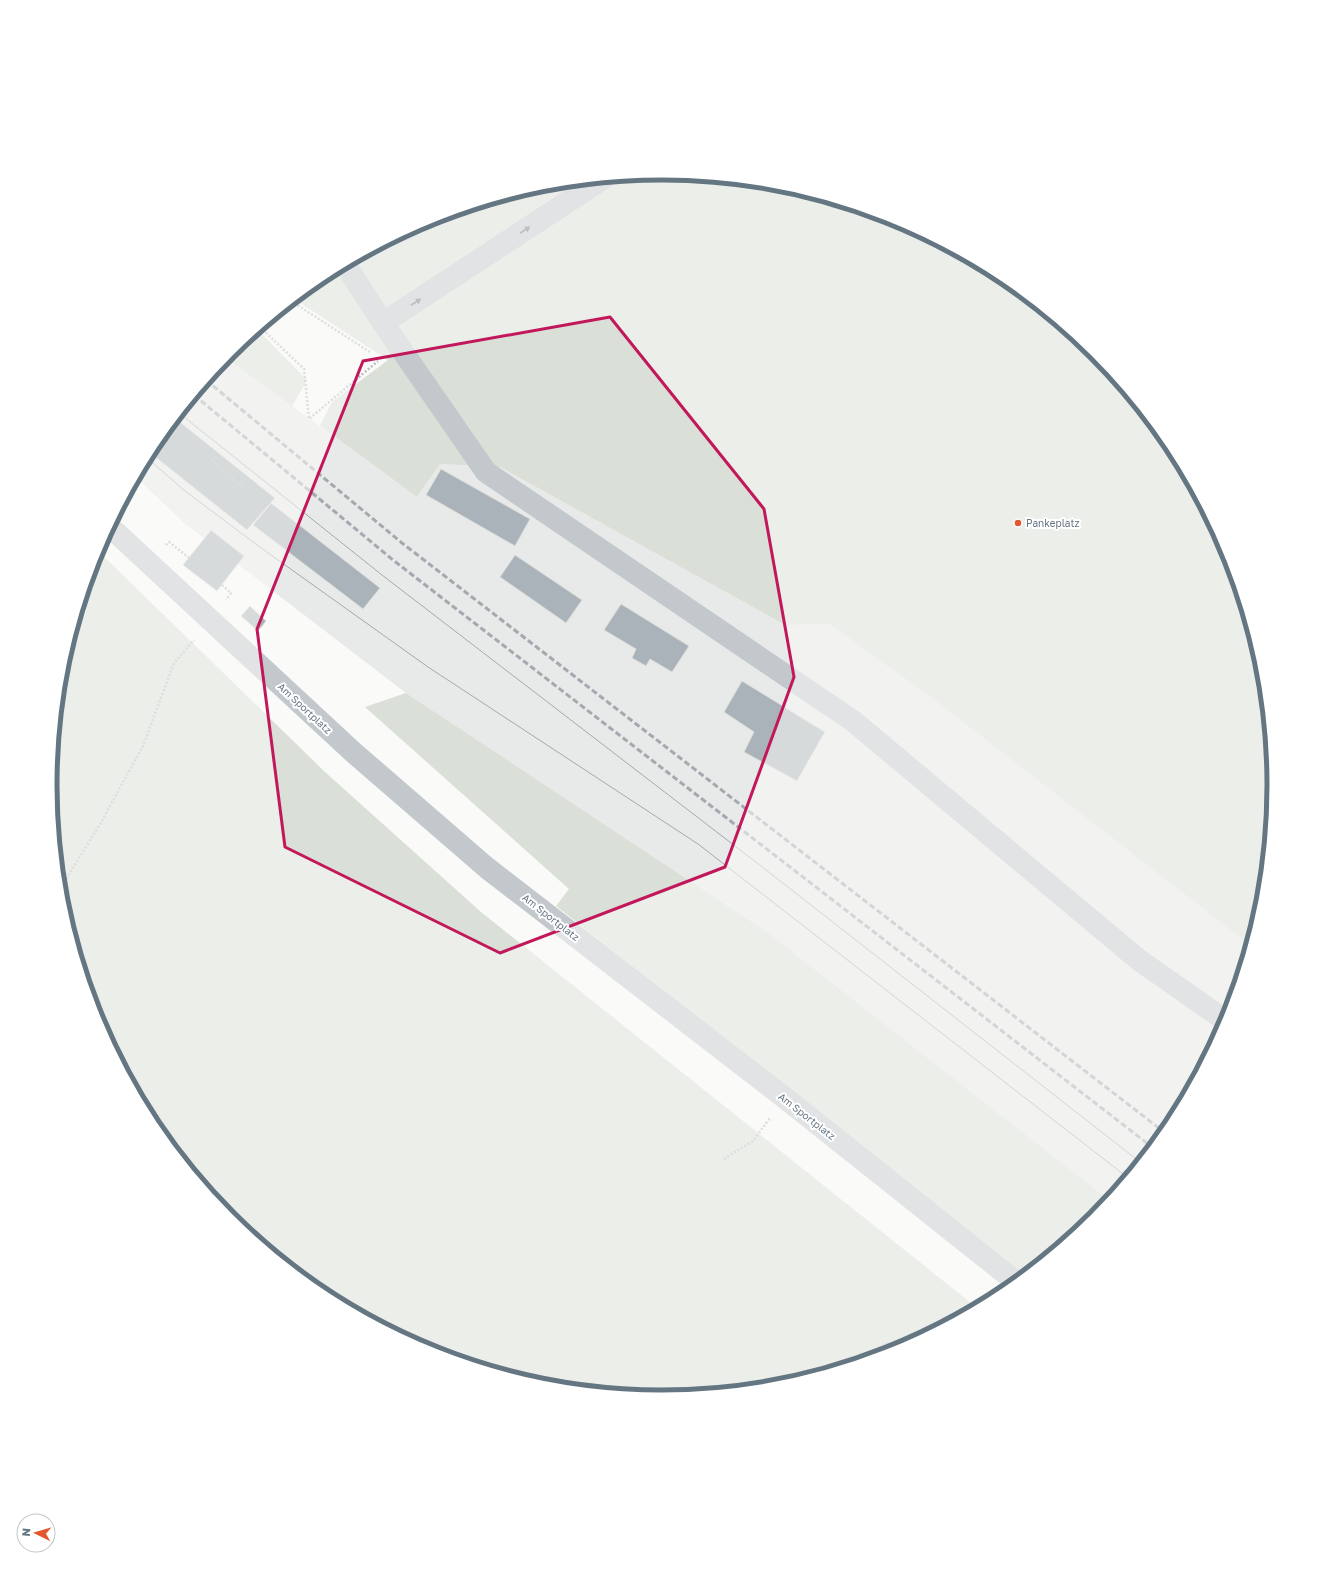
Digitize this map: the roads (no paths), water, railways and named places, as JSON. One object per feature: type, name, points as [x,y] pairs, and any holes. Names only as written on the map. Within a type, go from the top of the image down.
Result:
[{"type":"street","points":[[383,323],[595,184]]},
{"type":"street","points":[[348,268],[383,323],[486,472],[853,721],[1139,960],[1220,1017]]},
{"type":"street","name":"Am Sportplatz","points":[[114,529],[211,622],[353,752],[487,868],[785,1098],[1011,1278]]},
{"type":"tram line","points":[[182,416],[382,575],[761,866],[1137,1159]]},
{"type":"tram line","points":[[151,461],[185,491],[257,545],[428,667],[698,844],[1124,1175]]},
{"type":"railway","points":[[210,383],[402,543],[1160,1129]]},
{"type":"railway","points":[[197,398],[393,560],[1148,1144]]},
{"type":"place","name":"Pankeplatz","points":[[1018,523]]}]
